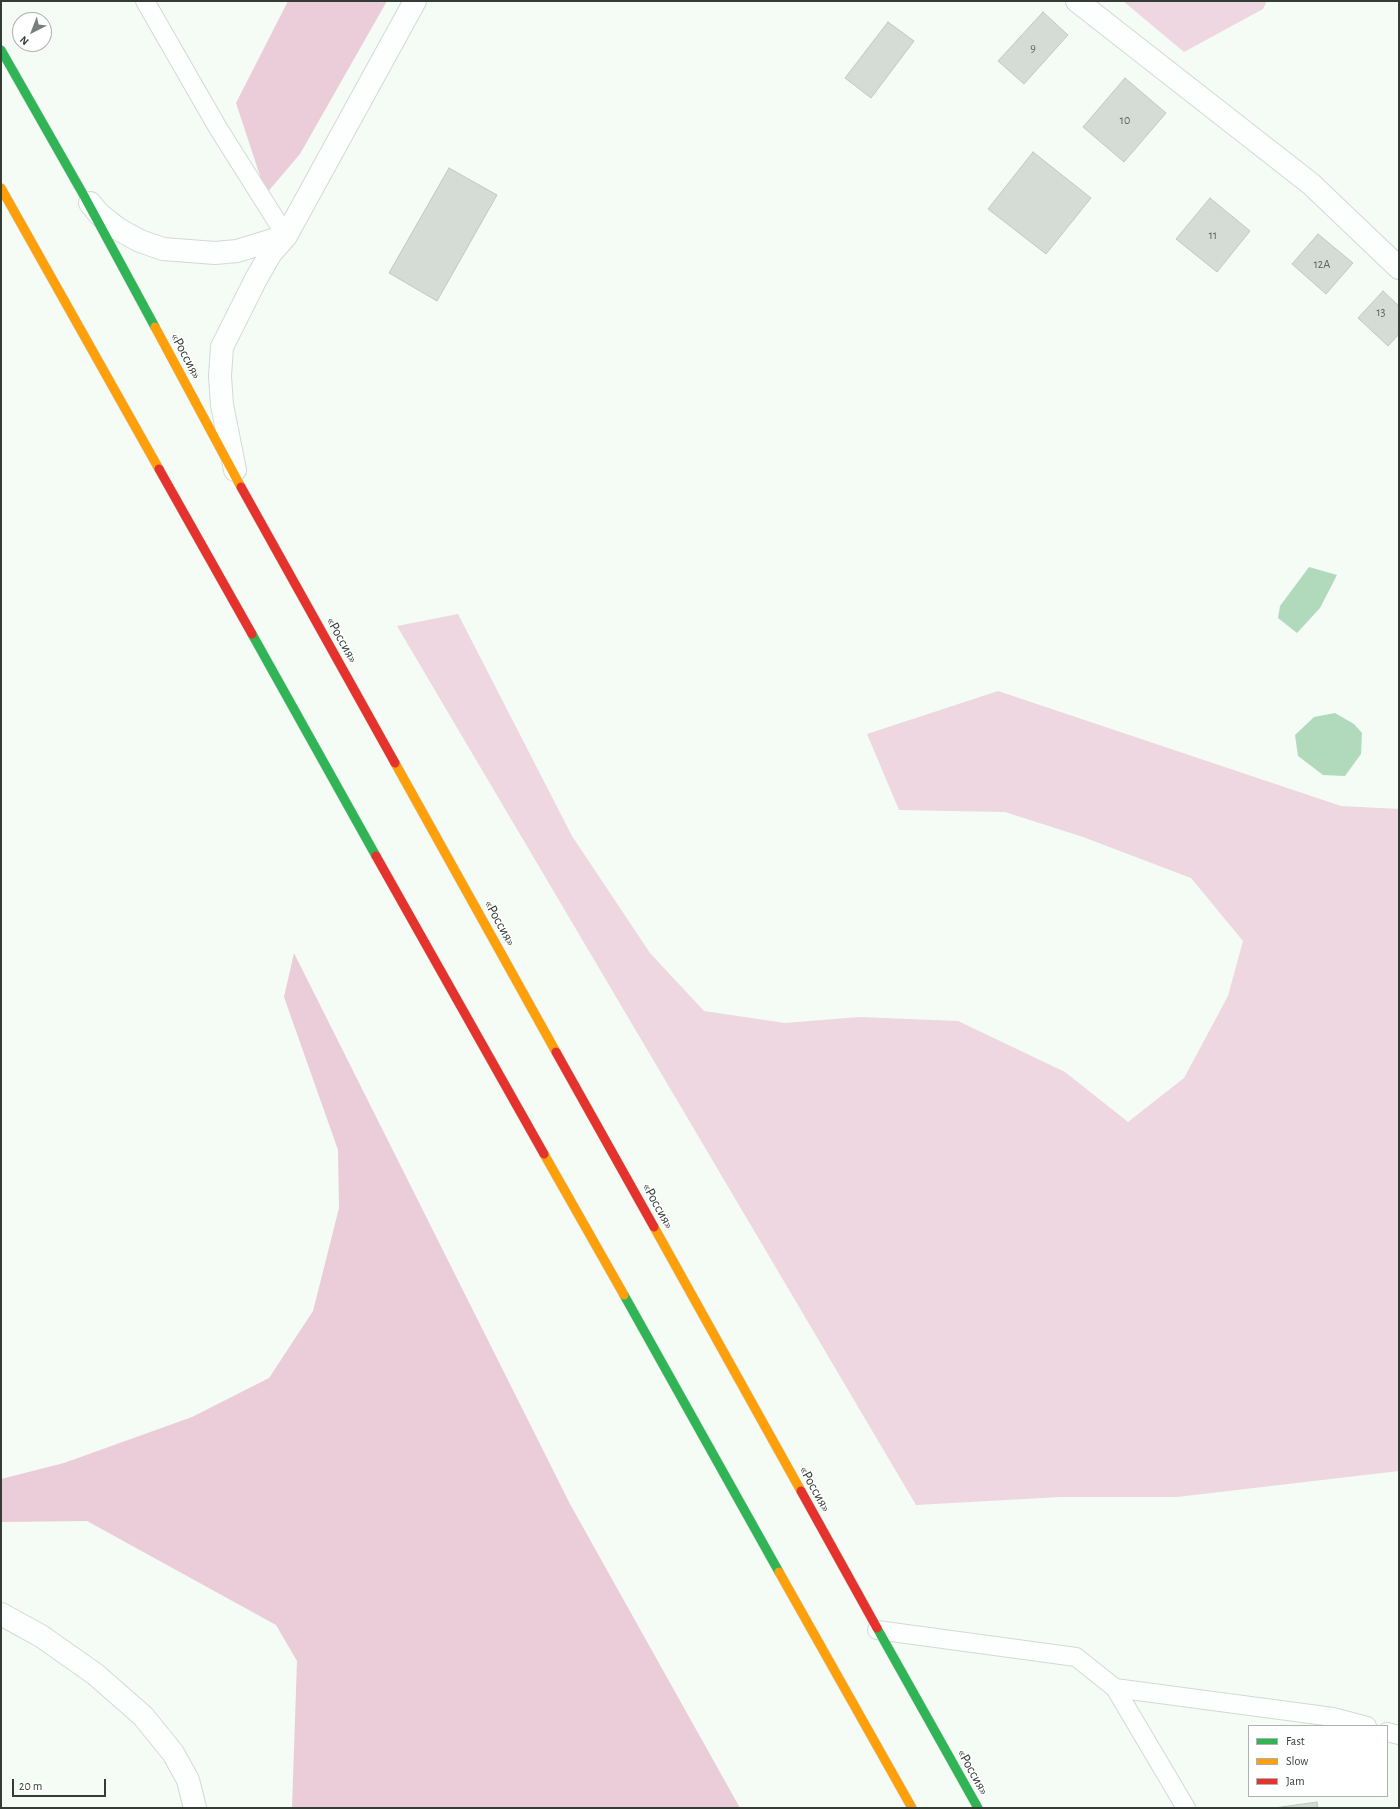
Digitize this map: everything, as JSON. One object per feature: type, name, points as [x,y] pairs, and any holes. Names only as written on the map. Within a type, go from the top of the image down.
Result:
[{"type":"highway","name":"«Россия»","points":[[1,50],[83,194],[237,480],[877,1630],[978,1808]]},
{"type":"highway","points":[[1,188],[912,1808]]},
{"type":"street","points":[[237,480],[222,405],[220,376],[222,348],[271,253],[286,236],[415,1]]},
{"type":"street","points":[[1077,1],[1311,184],[1399,268]]},
{"type":"street","points":[[83,194],[99,214],[118,229],[140,241],[163,249],[215,253],[237,251],[286,236]]},
{"type":"street","points":[[1,1614],[41,1636],[95,1674],[143,1716],[173,1753],[188,1780],[195,1808]]},
{"type":"lane","points":[[145,1],[218,128],[286,236]]},
{"type":"lane","points":[[877,1630],[1076,1657],[1115,1688],[1186,1808]]},
{"type":"lane","points":[[1115,1688],[1334,1717],[1363,1725]]},
{"type":"lane","points":[[1388,1732],[1399,1735]]},
{"type":"shaded area","points":[[288,1],[387,1],[300,154],[266,194],[236,103]]},
{"type":"shaded area","points":[[1123,1],[1267,1],[1263,9],[1184,52]]},
{"type":"shaded area","points":[[1309,567],[1337,575],[1320,608],[1297,633],[1278,618],[1280,606]]},
{"type":"shaded area","points":[[458,614],[572,836],[650,953],[704,1011],[785,1023],[859,1017],[958,1021],[1065,1072],[1128,1122],[1184,1078],[1228,996],[1243,941],[1191,878],[1083,837],[1005,812],[899,810],[867,734],[998,691],[1341,806],[1399,809],[1399,1471],[1177,1497],[1060,1497],[916,1505],[397,626]]},
{"type":"shaded area","points":[[1335,713],[1354,724],[1362,733],[1361,754],[1345,776],[1323,775],[1298,756],[1295,735],[1314,717]]},
{"type":"shaded area","points":[[294,953],[570,1504],[740,1808],[292,1808],[297,1661],[276,1625],[87,1521],[1,1522],[1,1479],[64,1463],[192,1417],[269,1378],[313,1311],[339,1208],[338,1150],[284,997]]},
{"type":"building","points":[[1043,12],[1068,35],[1024,84],[998,61]]},
{"type":"building","points":[[888,22],[914,41],[871,98],[845,78]]},
{"type":"building","points":[[1125,78],[1166,113],[1124,162],[1083,127]]},
{"type":"building","points":[[1033,152],[1091,198],[1046,254],[988,209]]},
{"type":"building","points":[[449,168],[497,195],[437,301],[389,273]]},
{"type":"building","points":[[1210,198],[1250,231],[1217,272],[1176,239]]},
{"type":"building","points":[[1318,234],[1353,263],[1326,294],[1292,264]]},
{"type":"building","points":[[1383,291],[1399,306],[1399,334],[1388,346],[1358,318]]},
{"type":"building","points":[[1317,1802],[1318,1808],[1274,1808]]},
{"type":"traffic: fast","points":[[1,50],[83,194],[155,327]]},
{"type":"traffic: fast","points":[[252,634],[376,856]]},
{"type":"traffic: fast","points":[[624,1295],[779,1572]]},
{"type":"traffic: fast","points":[[877,1628],[978,1808]]},
{"type":"traffic: slow","points":[[1,188],[159,469]]},
{"type":"traffic: slow","points":[[155,327],[241,487]]},
{"type":"traffic: slow","points":[[395,763],[556,1052]]},
{"type":"traffic: slow","points":[[544,1154],[624,1295]]},
{"type":"traffic: slow","points":[[654,1227],[801,1491]]},
{"type":"traffic: slow","points":[[779,1572],[912,1808]]},
{"type":"traffic: jam","points":[[159,469],[252,634]]},
{"type":"traffic: jam","points":[[241,487],[395,763]]},
{"type":"traffic: jam","points":[[376,856],[544,1154]]},
{"type":"traffic: jam","points":[[556,1052],[654,1227]]},
{"type":"traffic: jam","points":[[801,1491],[877,1628]]}]
